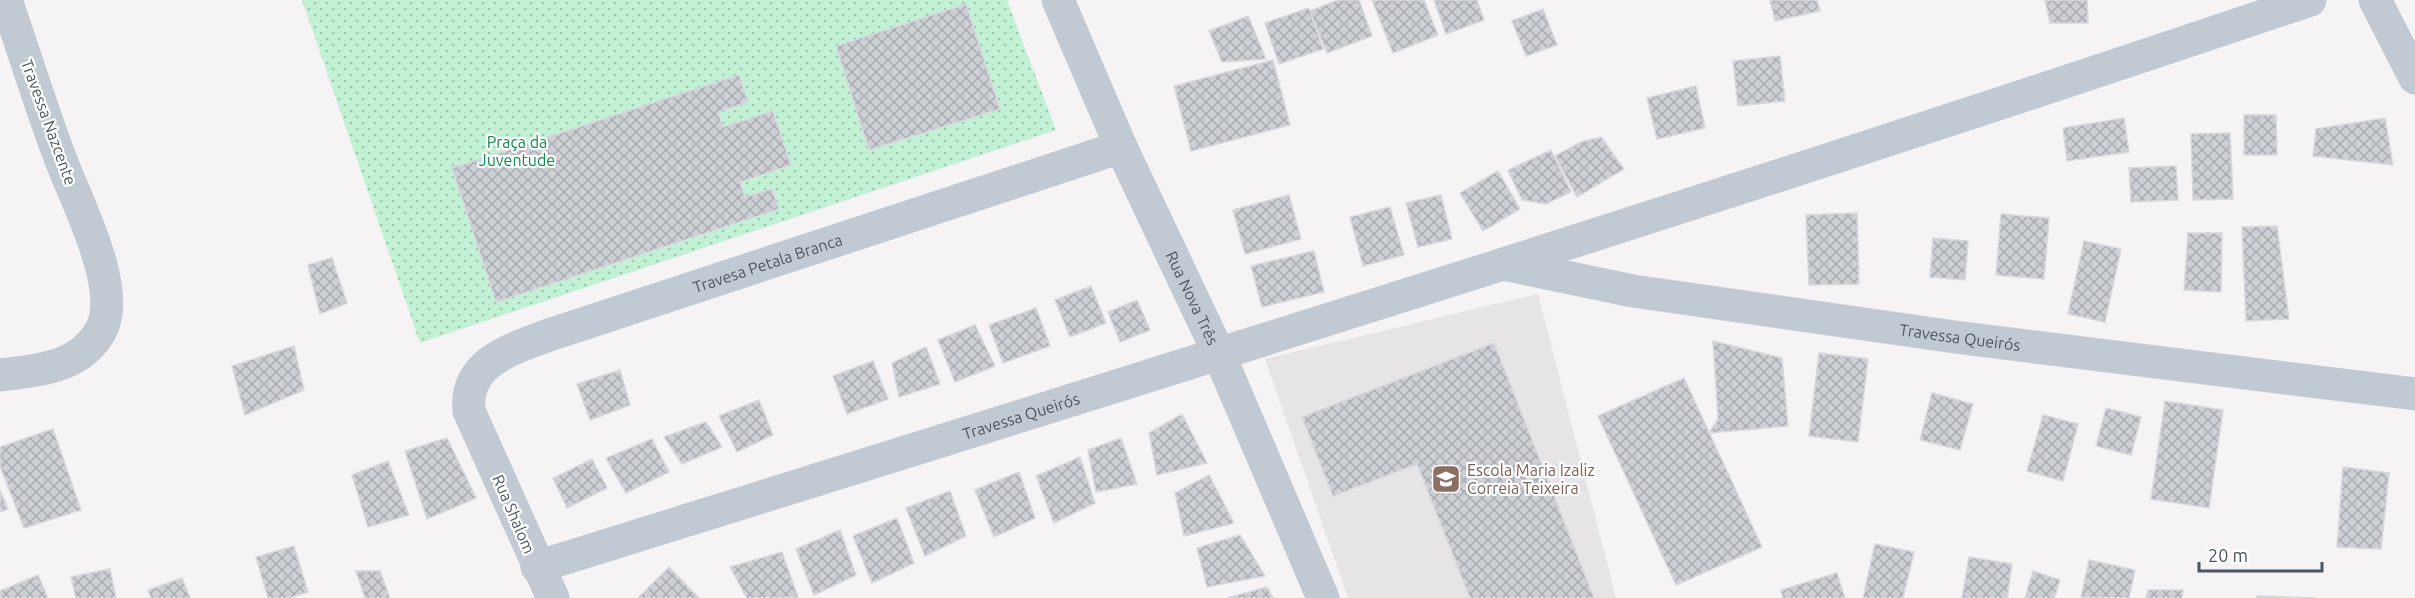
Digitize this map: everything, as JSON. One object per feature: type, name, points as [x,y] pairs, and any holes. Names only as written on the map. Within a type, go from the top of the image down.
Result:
[{"type":"street","name":"Travessa Nazcente","points":[[0,375],[65,364],[88,349],[102,327],[107,302],[96,243],[59,156],[6,0]]},
{"type":"street","name":"Travessa Queirós","points":[[545,589],[1218,354],[1506,265],[2060,85],[2310,0]]},
{"type":"street","points":[[2375,0],[2415,78]]},
{"type":"street","name":"Rua Nova Três","points":[[1066,2],[1121,147],[1218,354],[1323,598]]},
{"type":"street","name":"Travesa Petala Branca","points":[[477,429],[469,411],[467,397],[472,383],[484,366],[506,351],[1121,147]]},
{"type":"street","name":"Travessa Queirós","points":[[1506,265],[1634,291],[1955,337],[2415,394]]},
{"type":"street","name":"Rua Shalom","points":[[477,429],[545,589]]},
{"type":"shaded area","name":"Escola Maria Izaliz Correia Teixeira","points":[[1538,294],[1616,598],[1348,598],[1265,359]]},
{"type":"green space","name":"Praça da Juventude","points":[[302,0],[1007,0],[1056,130],[420,343]]},
{"type":"building","points":[[1338,0],[1359,0],[1372,36],[1327,53],[1310,11]]},
{"type":"building","points":[[1372,0],[1424,0],[1438,35],[1393,53]]},
{"type":"building","points":[[1434,0],[1477,0],[1484,20],[1446,34]]},
{"type":"building","points":[[1770,0],[1817,0],[1820,11],[1775,21]]},
{"type":"building","points":[[2045,0],[2087,0],[2088,23],[2050,23]]},
{"type":"building","points":[[966,4],[1000,109],[869,150],[836,46]]},
{"type":"building","points":[[1309,8],[1323,49],[1279,64],[1265,23]]},
{"type":"building","points":[[1543,9],[1557,45],[1526,56],[1512,21]]},
{"type":"building","points":[[1248,16],[1266,59],[1222,62],[1209,31]]},
{"type":"building","points":[[1780,56],[1785,101],[1738,106],[1733,61]]},
{"type":"building","points":[[1273,60],[1290,125],[1191,151],[1174,86]]},
{"type":"building","points":[[739,75],[748,102],[718,112],[723,127],[773,111],[791,165],[740,182],[745,197],[772,189],[779,209],[496,302],[452,168]]},
{"type":"building","points":[[1696,86],[1705,128],[1657,139],[1647,98]]},
{"type":"building","points":[[2244,115],[2276,115],[2277,155],[2244,155]]},
{"type":"building","points":[[2124,118],[2129,152],[2067,161],[2063,128]]},
{"type":"building","points":[[2385,118],[2393,165],[2313,156],[2316,129]]},
{"type":"building","points":[[2230,133],[2233,199],[2193,200],[2191,134]]},
{"type":"building","points":[[1601,137],[1624,169],[1577,197],[1555,156],[1581,142]]},
{"type":"building","points":[[1551,150],[1571,192],[1546,204],[1522,200],[1508,170]]},
{"type":"building","points":[[2176,166],[2178,200],[2131,202],[2129,168]]},
{"type":"building","points":[[1498,171],[1520,209],[1483,231],[1460,193]]},
{"type":"building","points":[[1289,195],[1301,239],[1245,254],[1233,210]]},
{"type":"building","points":[[1441,195],[1452,239],[1418,247],[1406,203]]},
{"type":"building","points":[[1390,207],[1404,255],[1363,266],[1350,217]]},
{"type":"building","points":[[1857,213],[1859,284],[1809,285],[1806,215]]},
{"type":"building","points":[[2001,214],[2049,218],[2044,279],[1996,275]]},
{"type":"building","points":[[2277,226],[2289,319],[2246,321],[2242,227]]},
{"type":"building","points":[[2188,233],[2222,233],[2221,292],[2184,290]]},
{"type":"building","points":[[1933,238],[1968,241],[1965,280],[1930,277]]},
{"type":"building","points":[[2084,241],[2121,249],[2105,322],[2068,314]]},
{"type":"building","points":[[1314,251],[1324,292],[1262,307],[1251,266]]},
{"type":"building","points":[[332,258],[347,303],[320,314],[308,265]]},
{"type":"building","points":[[1091,286],[1106,323],[1070,337],[1055,300]]},
{"type":"building","points":[[1137,300],[1150,330],[1120,342],[1108,312]]},
{"type":"building","points":[[1036,308],[1050,346],[1003,363],[989,325]]},
{"type":"building","points":[[975,325],[995,366],[955,382],[938,340]]},
{"type":"building","points":[[1713,341],[1782,358],[1788,426],[1709,433],[1718,419]]},
{"type":"building","points":[[1494,343],[1594,598],[1470,598],[1417,464],[1333,496],[1302,417]]},
{"type":"building","points":[[294,346],[304,390],[245,415],[232,366]]},
{"type":"building","points":[[926,347],[940,384],[899,397],[892,363]]},
{"type":"building","points":[[1819,353],[1868,359],[1858,442],[1809,436]]},
{"type":"building","points":[[873,361],[888,399],[847,414],[833,376]]},
{"type":"building","points":[[620,370],[630,405],[590,420],[577,384]]},
{"type":"building","points":[[1684,378],[1762,547],[1676,585],[1598,416]]},
{"type":"building","points":[[1932,393],[1973,404],[1960,450],[1920,440]]},
{"type":"building","points":[[759,400],[773,435],[737,452],[719,416]]},
{"type":"building","points":[[2165,401],[2223,410],[2209,508],[2151,499]]},
{"type":"building","points":[[2106,408],[2141,417],[2131,455],[2096,446]]},
{"type":"building","points":[[1182,414],[1207,463],[1157,475],[1149,433]]},
{"type":"building","points":[[2043,415],[2078,424],[2063,481],[2027,471]]},
{"type":"building","points":[[706,422],[722,447],[682,464],[664,437]]},
{"type":"building","points":[[53,429],[81,510],[24,528],[0,466],[0,447]]},
{"type":"building","points":[[447,438],[476,498],[427,519],[405,451]]},
{"type":"building","points":[[1121,438],[1137,484],[1096,492],[1088,450]]},
{"type":"building","points":[[652,439],[669,472],[626,493],[606,458]]},
{"type":"building","points":[[1080,457],[1095,503],[1054,523],[1036,476]]},
{"type":"building","points":[[592,459],[607,488],[567,508],[553,478]]},
{"type":"building","points":[[388,461],[409,515],[368,527],[352,475]]},
{"type":"building","points":[[2343,467],[2389,473],[2381,549],[2337,547]]},
{"type":"building","points":[[1019,472],[1035,518],[994,537],[975,490]]},
{"type":"building","points":[[1209,475],[1234,523],[1184,536],[1175,493]]},
{"type":"building","points":[[0,490],[8,509],[0,512]]},
{"type":"building","points":[[950,491],[966,536],[925,556],[906,508]]},
{"type":"building","points":[[897,518],[914,563],[872,583],[853,536]]},
{"type":"building","points":[[840,530],[856,575],[814,595],[796,549]]},
{"type":"building","points":[[1240,535],[1265,576],[1207,587],[1197,548]]},
{"type":"building","points":[[1875,544],[1914,552],[1903,598],[1863,598]]},
{"type":"building","points":[[294,546],[308,592],[289,598],[268,598],[256,557]]},
{"type":"building","points":[[782,552],[798,597],[747,598],[730,567]]},
{"type":"building","points":[[1969,557],[2012,564],[2007,598],[1962,598]]},
{"type":"building","points":[[2089,560],[2135,570],[2129,598],[2081,597]]},
{"type":"building","points":[[669,567],[699,598],[638,598]]},
{"type":"building","points":[[110,569],[116,598],[76,598],[71,577]]},
{"type":"building","points":[[356,571],[380,571],[390,598],[365,598]]},
{"type":"building","points":[[2033,571],[2060,580],[2054,598],[2025,598]]},
{"type":"building","points":[[1837,573],[1845,598],[1783,598],[1781,590]]},
{"type":"building","points":[[38,575],[48,598],[0,598],[0,591]]},
{"type":"building","points":[[182,578],[190,598],[151,598],[148,590]]},
{"type":"building","points":[[1267,587],[1273,598],[1227,598]]},
{"type":"building","points":[[2148,590],[2183,590],[2182,598],[2146,598]]},
{"type":"building","points":[[2257,596],[2315,598],[2257,598]]},
{"type":"place","name":"Escola Maria Izaliz Correia Teixeira","points":[[1446,479]]}]
